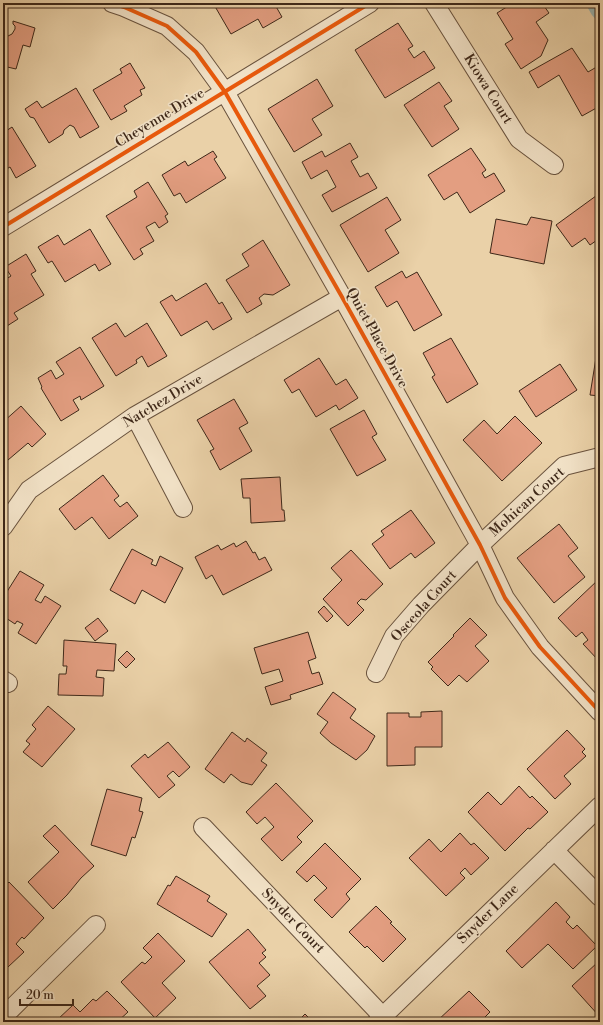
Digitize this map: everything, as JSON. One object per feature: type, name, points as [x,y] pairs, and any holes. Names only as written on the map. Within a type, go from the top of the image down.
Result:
[{"type":"street","name":"Quiet Place Drive","points":[[112,3],[167,26],[196,52],[225,92],[342,297],[480,545],[505,598],[540,647],[600,712]]},
{"type":"street","name":"Cheyenne Drive","points":[[3,227],[370,3]]},
{"type":"street","name":"Kiowa Court","points":[[434,3],[520,139],[554,165]]},
{"type":"street","name":"Natchez Drive","points":[[3,528],[29,490],[135,416],[342,297]]},
{"type":"street","points":[[135,416],[183,508]]},
{"type":"street","name":"Mohican Court","points":[[480,545],[564,466],[600,457]]},
{"type":"street","name":"Osceola Court","points":[[376,673],[394,636],[480,545]]},
{"type":"street","name":"Snyder Lane","points":[[383,1020],[600,806]]},
{"type":"street","name":"Snyder Court","points":[[203,827],[383,1020]]},
{"type":"street","points":[[554,850],[600,897]]},
{"type":"street","points":[[3,1017],[96,925]]},
{"type":"building","points":[[213,3],[274,3],[282,17],[263,28],[258,19],[231,34]]},
{"type":"building","points":[[513,3],[542,3],[549,13],[536,22],[548,40],[541,56],[521,69],[505,44],[513,39],[497,13]]},
{"type":"building","points":[[13,21],[35,28],[30,47],[23,45],[16,69],[3,66],[3,35],[8,36],[12,34],[15,29]]},
{"type":"building","points":[[398,23],[413,46],[408,49],[414,58],[424,51],[435,68],[385,98],[355,50]]},
{"type":"building","points":[[572,48],[588,72],[600,65],[600,106],[582,116],[559,75],[538,88],[529,72]]},
{"type":"building","points":[[130,63],[145,88],[140,90],[142,95],[124,106],[127,111],[111,120],[93,90],[122,73],[120,69]]},
{"type":"building","points":[[317,79],[333,106],[312,119],[322,135],[294,152],[268,109]]},
{"type":"building","points":[[439,82],[452,101],[444,106],[459,129],[432,147],[404,105]]},
{"type":"building","points":[[76,88],[99,127],[80,138],[74,127],[70,125],[64,130],[63,134],[49,143],[34,118],[30,117],[25,109],[37,101],[42,108]]},
{"type":"building","points":[[12,127],[36,166],[16,178],[10,167],[3,171],[3,133]]},
{"type":"building","points":[[350,143],[358,157],[351,161],[360,177],[368,173],[377,188],[332,212],[322,195],[336,187],[327,170],[311,179],[302,162],[322,151],[325,157]]},
{"type":"building","points":[[471,148],[486,170],[482,173],[485,178],[494,173],[505,191],[470,213],[457,192],[444,200],[428,175]]},
{"type":"building","points":[[213,151],[217,157],[214,159],[226,178],[186,203],[180,193],[174,196],[162,175],[185,161],[188,166]]},
{"type":"building","points":[[148,182],[168,214],[165,216],[168,222],[159,228],[155,222],[146,227],[154,241],[140,249],[143,254],[134,260],[106,216],[137,197],[134,191]]},
{"type":"building","points":[[600,193],[600,238],[590,245],[585,238],[572,247],[556,225]]},
{"type":"building","points":[[387,197],[401,220],[385,230],[399,253],[368,272],[340,225]]},
{"type":"building","points":[[531,217],[552,221],[544,264],[490,253],[496,219],[527,225]]},
{"type":"building","points":[[90,229],[111,264],[99,271],[95,264],[65,282],[52,261],[48,263],[38,247],[58,235],[64,245]]},
{"type":"building","points":[[263,240],[290,285],[273,295],[264,294],[259,298],[262,304],[247,313],[226,280],[249,266],[242,254]]},
{"type":"building","points":[[26,254],[36,271],[31,274],[44,295],[14,313],[18,319],[7,326],[3,319],[3,281],[11,276],[5,267]]},
{"type":"building","points":[[402,271],[406,278],[417,272],[442,315],[414,331],[397,301],[387,307],[375,287]]},
{"type":"building","points":[[206,283],[219,304],[222,302],[232,319],[213,330],[207,321],[181,336],[160,302],[172,295],[176,301]]},
{"type":"building","points":[[116,323],[125,337],[147,323],[167,356],[148,367],[142,356],[136,360],[137,363],[116,376],[92,338]]},
{"type":"building","points":[[451,338],[478,384],[447,403],[432,377],[435,375],[423,353]]},
{"type":"building","points":[[600,339],[600,396],[590,395]]},
{"type":"building","points":[[80,347],[104,386],[81,400],[80,396],[73,400],[79,410],[61,421],[41,388],[42,387],[38,378],[51,370],[56,379],[64,374],[56,362]]},
{"type":"building","points":[[319,358],[336,385],[346,379],[358,398],[339,410],[336,405],[316,417],[299,389],[292,393],[284,380]]},
{"type":"building","points":[[560,364],[577,390],[536,417],[519,391]]},
{"type":"building","points":[[234,399],[248,423],[239,428],[252,451],[220,470],[210,451],[214,449],[197,420]]},
{"type":"building","points":[[21,406],[46,434],[32,447],[28,443],[8,460],[3,454],[3,422]]},
{"type":"building","points":[[364,410],[377,434],[372,437],[386,460],[357,476],[330,429]]},
{"type":"building","points":[[515,416],[542,443],[502,481],[463,440],[484,420],[497,434]]},
{"type":"building","points":[[103,475],[119,496],[114,500],[120,507],[127,502],[138,516],[109,539],[92,517],[75,530],[59,509]]},
{"type":"building","points":[[280,477],[282,510],[284,510],[285,521],[251,523],[250,498],[243,498],[241,479]]},
{"type":"building","points":[[411,510],[435,543],[415,558],[411,553],[390,569],[372,544],[384,535],[381,531]]},
{"type":"building","points":[[559,524],[578,548],[568,556],[585,577],[554,603],[517,558]]},
{"type":"building","points":[[246,541],[253,553],[255,552],[259,560],[265,557],[272,570],[223,595],[212,575],[206,579],[195,557],[218,545],[221,550],[234,543],[236,547]]},
{"type":"building","points":[[132,549],[153,560],[151,564],[156,566],[160,556],[183,568],[165,603],[142,590],[135,604],[110,590]]},
{"type":"building","points":[[351,550],[383,584],[366,600],[361,599],[357,603],[364,610],[348,626],[323,599],[342,580],[331,568]]},
{"type":"building","points":[[20,571],[44,585],[35,600],[41,603],[45,596],[61,606],[36,644],[18,633],[23,624],[17,621],[15,624],[3,616],[3,598]]},
{"type":"building","points":[[599,579],[599,661],[583,644],[588,640],[582,632],[576,637],[558,618]]},
{"type":"building","points":[[324,606],[333,616],[327,622],[318,612]]},
{"type":"building","points":[[98,618],[108,631],[95,641],[85,628]]},
{"type":"building","points":[[470,618],[487,635],[475,646],[489,661],[467,682],[459,675],[448,686],[431,669],[433,667],[428,662]]},
{"type":"building","points":[[308,632],[316,658],[308,661],[312,674],[319,672],[323,684],[290,695],[291,699],[271,705],[265,687],[283,681],[279,669],[262,674],[254,648]]},
{"type":"building","points":[[64,640],[116,644],[114,671],[97,670],[96,677],[104,678],[103,696],[58,695],[59,674],[66,674],[67,666],[63,666]]},
{"type":"building","points":[[127,651],[135,659],[126,668],[118,660]]},
{"type":"building","points":[[333,692],[356,709],[350,718],[375,736],[367,750],[356,760],[331,743],[320,733],[328,722],[317,714]]},
{"type":"building","points":[[48,706],[75,729],[42,767],[23,752],[30,744],[26,741],[36,729],[32,725]]},
{"type":"building","points":[[442,711],[442,747],[415,747],[415,765],[387,766],[387,713],[409,713],[409,717],[421,717],[421,712]]},
{"type":"building","points":[[567,730],[585,749],[582,752],[586,756],[564,776],[571,784],[555,799],[527,769]]},
{"type":"building","points":[[232,732],[245,742],[247,738],[267,753],[261,761],[267,765],[252,785],[241,782],[231,774],[224,783],[205,769]]},
{"type":"building","points":[[168,742],[190,767],[179,777],[173,771],[167,776],[175,785],[159,798],[131,766],[145,754],[148,758]]},
{"type":"building","points":[[276,783],[313,821],[297,837],[302,842],[282,861],[261,839],[274,827],[265,817],[257,824],[246,812]]},
{"type":"building","points":[[519,786],[530,798],[532,796],[548,812],[530,829],[528,828],[505,851],[468,812],[488,792],[501,805]]},
{"type":"building","points":[[107,789],[142,798],[139,811],[143,812],[135,838],[132,837],[126,856],[91,845]]},
{"type":"building","points":[[55,825],[94,866],[53,909],[28,882],[59,852],[43,836]]},
{"type":"building","points":[[460,833],[471,845],[474,843],[489,858],[471,875],[465,868],[460,873],[465,878],[446,896],[409,858],[429,839],[441,852]]},
{"type":"building","points":[[325,843],[361,879],[346,894],[350,899],[332,918],[314,900],[327,888],[314,875],[307,882],[296,872]]},
{"type":"building","points":[[176,876],[210,896],[207,901],[227,914],[212,937],[157,904],[168,885],[170,886]]},
{"type":"building","points":[[9,882],[44,918],[24,939],[22,937],[16,944],[24,952],[8,967],[3,962],[3,921],[5,918],[3,916],[3,888]]},
{"type":"building","points":[[556,902],[570,917],[566,922],[573,929],[577,925],[597,946],[573,969],[548,944],[522,968],[506,951]]},
{"type":"building","points":[[376,906],[406,939],[383,962],[367,946],[365,948],[349,932]]},
{"type":"building","points":[[248,929],[266,950],[262,953],[266,957],[259,963],[270,975],[257,986],[266,996],[250,1009],[209,962]]},
{"type":"building","points":[[158,933],[185,961],[162,983],[176,998],[155,1018],[121,982],[142,962],[145,964],[152,957],[143,948]]},
{"type":"building","points":[[598,962],[600,964],[600,1017],[572,986]]},
{"type":"building","points":[[107,991],[128,1012],[117,1022],[59,1022],[57,1020],[73,1005],[80,1012],[93,999],[96,1001]]},
{"type":"building","points":[[469,991],[490,1012],[480,1022],[436,1022]]},
{"type":"building","points":[[305,1014],[313,1022],[297,1022]]},
{"type":"waterway","points":[[596,3],[600,10]]},
{"type":"cycle path","points":[[112,3],[167,26],[196,52],[225,92],[342,297],[480,545],[505,598],[540,647],[600,712]]},
{"type":"cycle path","points":[[3,227],[370,3]]}]
